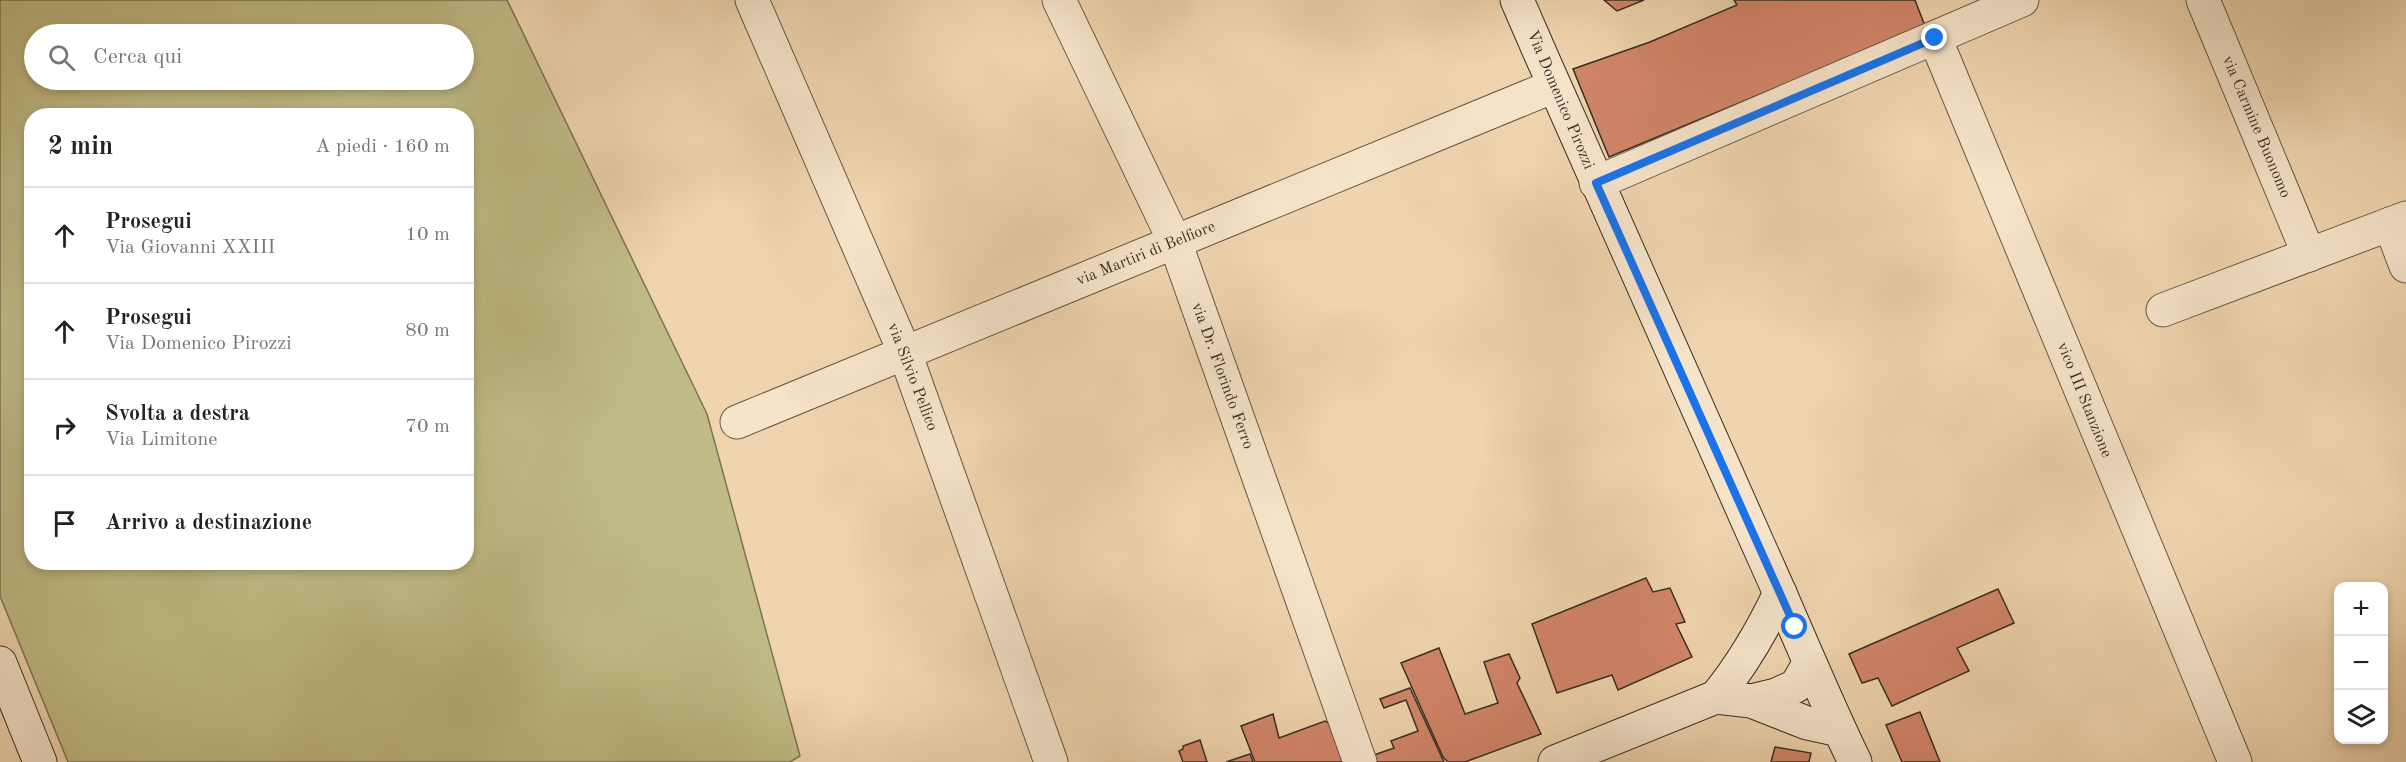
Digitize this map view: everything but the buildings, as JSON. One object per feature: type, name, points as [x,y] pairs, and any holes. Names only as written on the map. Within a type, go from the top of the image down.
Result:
[{"type":"street","name":"via Silvio Pellico","points":[[752,0],[905,353],[1051,762]]},
{"type":"street","name":"via Dr. Florindo Ferro","points":[[1059,0],[1175,242],[1360,762]]},
{"type":"street","name":"Via Domenico Pirozzi","points":[[1517,0],[1596,183],[1795,627],[1809,664]]},
{"type":"street","points":[[1596,183],[2022,0]]},
{"type":"street","name":"via Carmine Buonomo","points":[[2203,0],[2309,255]]},
{"type":"street","name":"vico III Stanzione","points":[[1935,38],[2235,762]]},
{"type":"street","name":"via Martiri di Belfiore","points":[[737,422],[1554,86]]},
{"type":"street","points":[[2163,310],[2398,221],[2406,266]]},
{"type":"street","points":[[1716,697],[1739,669],[1760,634],[1780,593]]},
{"type":"street","points":[[0,663],[40,762]]},
{"type":"street","points":[[1751,701],[1776,695],[1796,686],[1809,664]]},
{"type":"street","points":[[1809,664],[1855,762]]},
{"type":"street","points":[[1555,762],[1716,697],[1751,701],[1807,723],[1839,730]]},
{"type":"shaded area","points":[[0,0],[507,0],[707,414],[800,756],[790,762],[68,762],[0,596]]},
{"type":"route","points":[[1795,627],[1596,183],[1935,38]]}]
